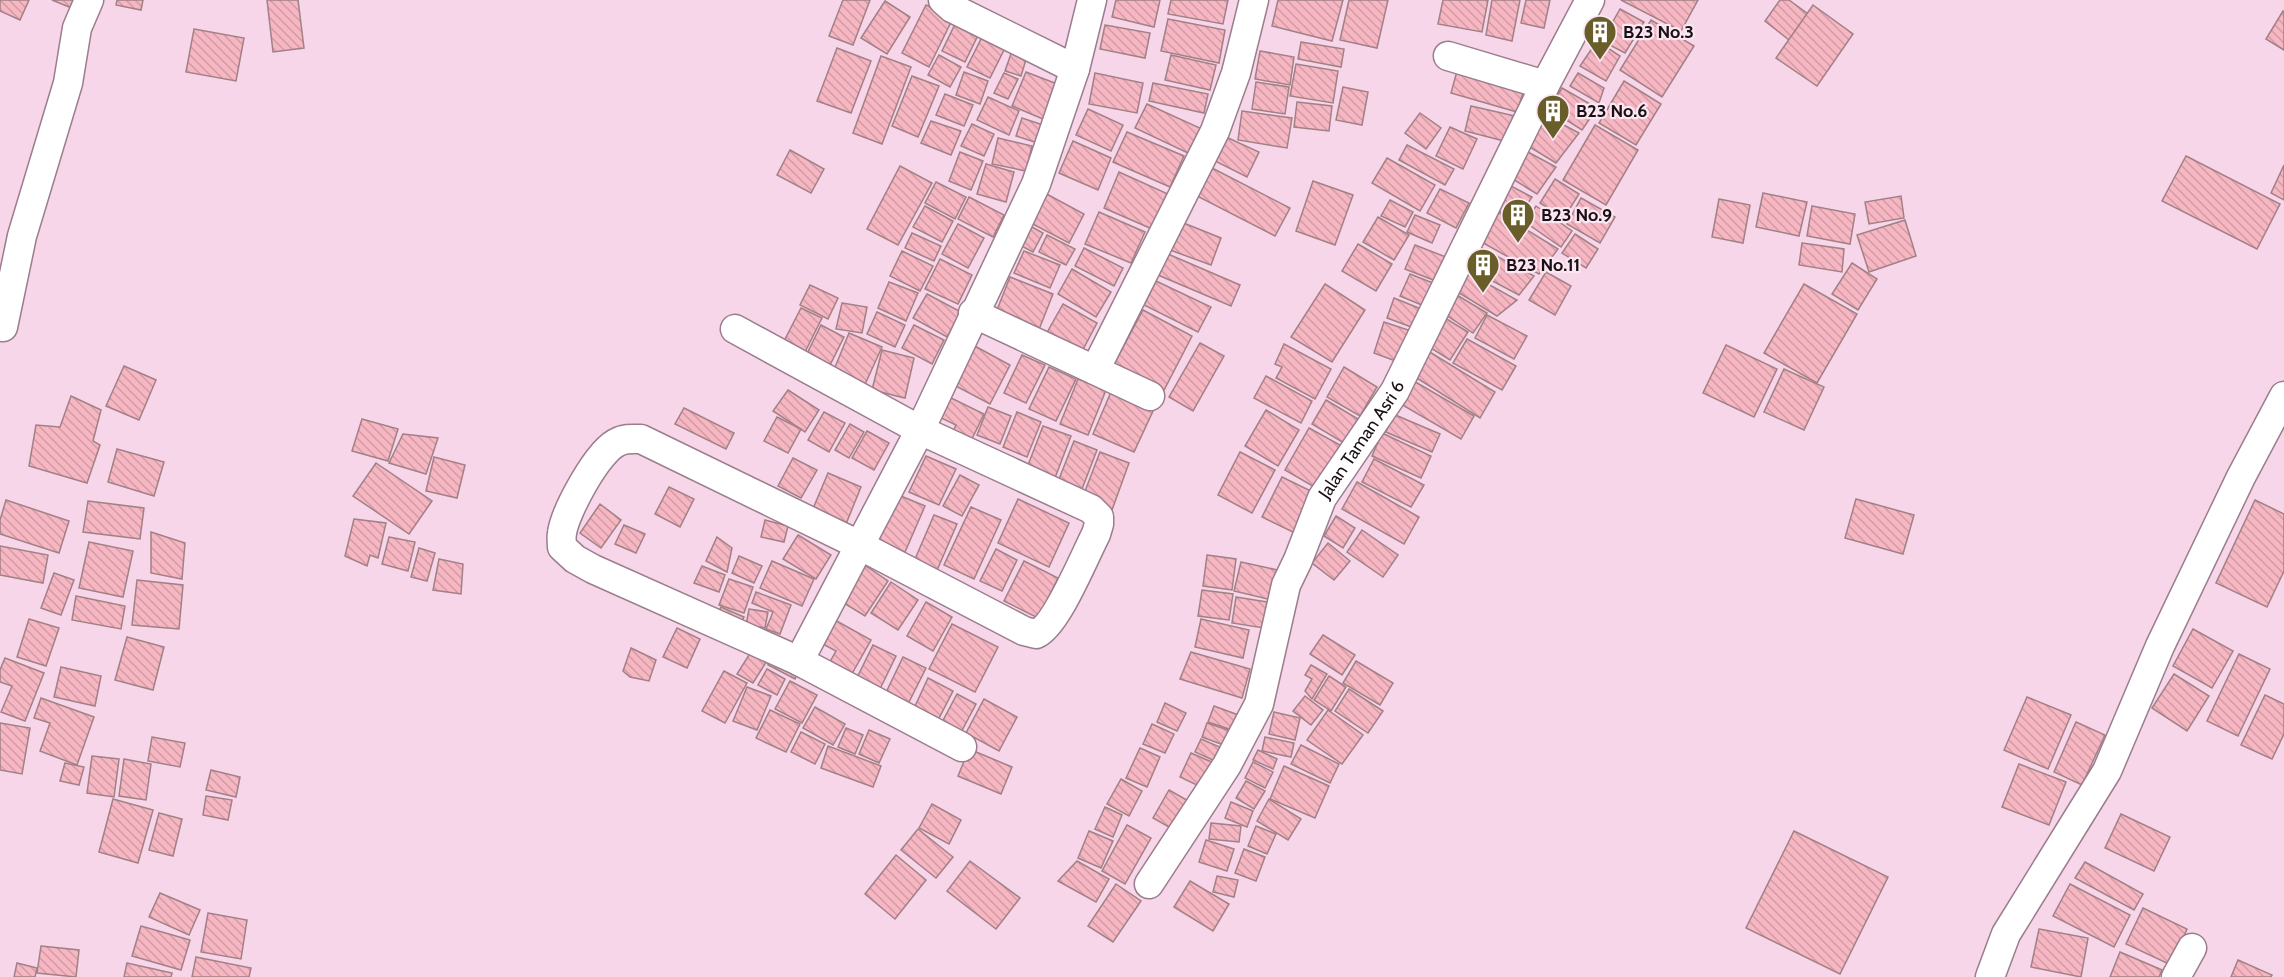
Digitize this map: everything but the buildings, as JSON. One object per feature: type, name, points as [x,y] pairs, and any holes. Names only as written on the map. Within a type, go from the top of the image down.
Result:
[{"type":"street","points":[[3,327],[22,236],[68,83],[77,28],[89,0]]},
{"type":"street","points":[[943,0],[952,8],[1075,69]]},
{"type":"street","points":[[799,661],[920,430],[1036,184],[1075,69],[1092,0]]},
{"type":"street","points":[[1095,370],[1215,131],[1236,74],[1254,0]]},
{"type":"street","name":"Jalan Taman Asri 6","points":[[1149,884],[1227,765],[1259,704],[1286,585],[1322,498],[1395,391],[1545,84],[1590,0]]},
{"type":"street","points":[[1448,56],[1545,84]]},
{"type":"street","points":[[974,313],[1150,396]]},
{"type":"street","points":[[735,329],[920,430],[1091,509],[1099,517],[1096,534],[1056,613],[1042,632],[1036,634],[1024,632],[859,546],[641,439],[616,442],[602,457],[576,496],[561,535],[562,547],[575,559],[799,661],[962,747]]},
{"type":"street","points":[[1990,977],[2006,934],[2107,771],[2160,646],[2241,477],[2284,396]]},
{"type":"street","points":[[2176,977],[2192,948]]},
{"type":"place","name":"B23 No.3","points":[[1600,61]]},
{"type":"place","name":"B23 No.6","points":[[1553,140]]},
{"type":"place","name":"B23 No.9","points":[[1518,244]]},
{"type":"place","name":"B23 No.11","points":[[1483,294]]}]
